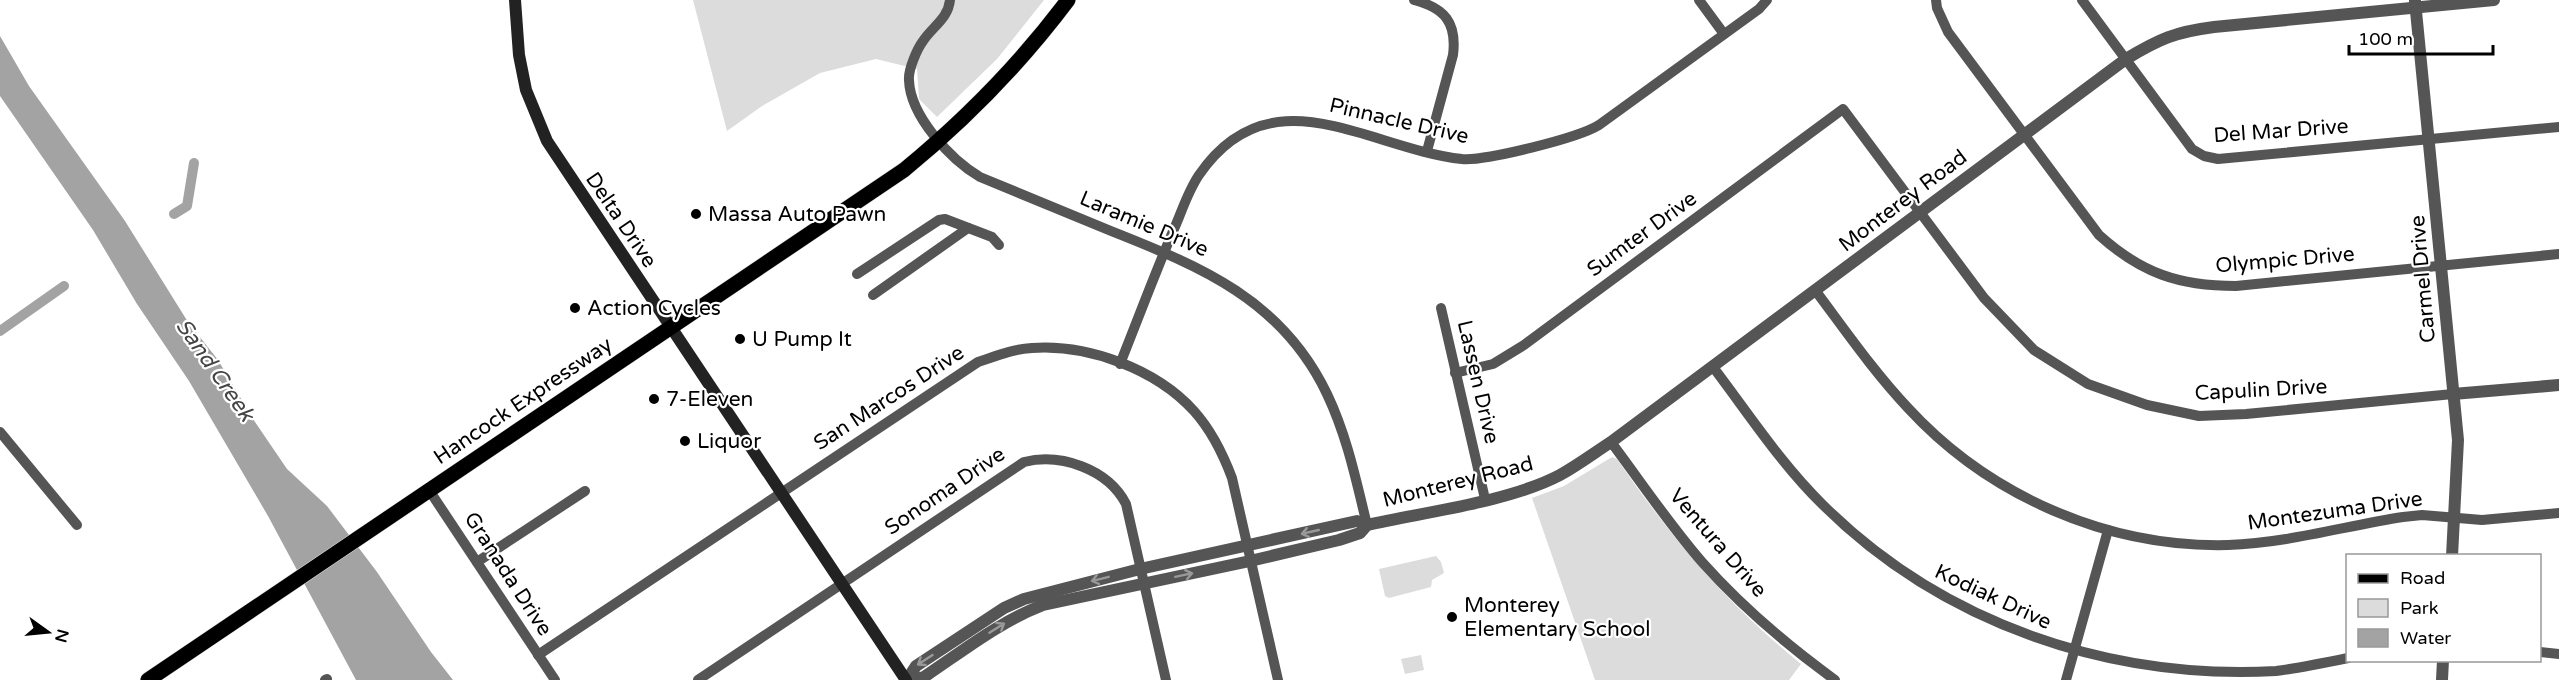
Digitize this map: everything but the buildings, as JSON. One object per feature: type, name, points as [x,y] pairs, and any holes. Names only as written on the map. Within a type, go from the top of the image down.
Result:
[{"type":"main road","name":"Delta Drive","points":[[515,0],[519,55],[526,90],[547,141],[906,680]]},
{"type":"main road","name":"Hancock Expressway","points":[[148,680],[867,196],[939,141],[1014,68],[1068,0]]},
{"type":"street","name":"Laramie Drive","points":[[950,0],[949,11],[922,42],[908,78],[913,105],[939,141],[965,168],[980,177],[1164,252],[1206,271],[1250,299],[1284,331],[1306,358],[1326,392],[1348,446],[1366,525]]},
{"type":"street","points":[[1414,0],[1442,12],[1453,28],[1455,41],[1427,151]]},
{"type":"street","points":[[1699,0],[1724,34]]},
{"type":"street","name":"Pinnacle Drive","points":[[1120,364],[1164,252],[1197,177],[1222,148],[1241,135],[1261,126],[1283,121],[1317,122],[1427,151],[1473,159],[1588,132],[1759,9],[1767,0]]},
{"type":"street","name":"Olympic Drive","points":[[1936,0],[1937,8],[1948,32],[2099,235],[2132,261],[2173,280],[2193,284],[2236,286],[2559,254]]},
{"type":"street","name":"Del Mar Drive","points":[[2082,0],[2192,149],[2204,156],[2218,159],[2559,127]]},
{"type":"street","name":"Monterey Road","points":[[906,680],[916,666],[1004,608],[1024,598],[1140,569],[1248,547],[1357,521],[1366,525],[1485,499],[1530,488],[1558,476],[1611,442],[2126,59],[2162,38],[2190,30],[2415,4],[2494,0]]},
{"type":"street","name":"Carmel Drive","points":[[2415,4],[2459,462],[2452,554]]},
{"type":"street","name":"Capulin Drive","points":[[1843,109],[1984,298],[2034,350],[2088,384],[2121,398],[2199,416],[2246,414],[2559,385]]},
{"type":"street","name":"Sumter Drive","points":[[1455,373],[1492,364],[1524,345],[1843,109]]},
{"type":"street","points":[[857,274],[939,220],[945,219],[992,237],[999,245]]},
{"type":"street","points":[[873,295],[968,228]]},
{"type":"street","name":"Montezuma Drive","points":[[1815,290],[1895,394],[1935,436],[1960,457],[1993,480],[2021,495],[2073,519],[2108,530],[2171,542],[2228,545],[2288,540],[2422,515],[2482,520],[2559,513]]},
{"type":"street","name":"Lassen Drive","points":[[1441,308],[1485,499]]},
{"type":"street","name":"San Marcos Drive","points":[[538,655],[978,362],[1029,348],[1052,347],[1075,350],[1146,375],[1178,396],[1208,430],[1223,455],[1232,478],[1278,680]]},
{"type":"street","name":"Kodiak Drive","points":[[1713,367],[1802,483],[1870,548],[1920,584],[2017,633],[2074,652],[2132,666],[2198,673],[2277,670],[2346,658]]},
{"type":"street","points":[[0,432],[77,525]]},
{"type":"street","name":"Ventura Drive","points":[[1611,442],[1702,561],[1738,601],[1783,641],[1835,680]]},
{"type":"street","name":"Sonoma Drive","points":[[698,680],[1024,462],[1040,458],[1062,460],[1091,471],[1104,478],[1121,494],[1126,504],[1166,680]]},
{"type":"street","name":"Granada Drive","points":[[429,489],[555,680]]},
{"type":"street","points":[[477,562],[585,491]]},
{"type":"street","name":"Monterey Road","points":[[912,680],[924,677],[997,627],[1043,605],[1250,561],[1360,533],[1366,525]]},
{"type":"street","points":[[2066,680],[2108,530]]},
{"type":"street","points":[[2541,652],[2559,654]]},
{"type":"street","points":[[2442,680],[2443,662]]},
{"type":"green space","points":[[693,0],[1044,0],[997,59],[937,117],[919,99],[917,69],[876,59],[820,73],[762,106],[727,131]]},
{"type":"green space","points":[[1612,457],[1617,459],[1701,568],[1748,617],[1801,664],[1789,680],[1595,680],[1532,498],[1564,486]]},
{"type":"green space","points":[[1436,556],[1441,562],[1444,573],[1432,580],[1431,587],[1389,598],[1385,596],[1379,569]]},
{"type":"green space","points":[[1421,655],[1424,670],[1405,674],[1401,659]]},
{"type":"water","name":"Sand Creek","points":[[0,36],[29,86],[125,221],[188,322],[218,360],[253,419],[287,469],[327,506],[453,680],[356,680],[268,516],[189,381],[137,304],[93,230],[0,96]]},
{"type":"waterway","points":[[174,214],[187,206],[194,163]]},
{"type":"waterway","points":[[0,331],[64,286]]},
{"type":"place","name":"Massa Auto Pawn","points":[[696,214]]},
{"type":"place","name":"Action Cycles","points":[[575,308]]},
{"type":"place","name":"U Pump It","points":[[740,339]]},
{"type":"place","name":"7-Eleven","points":[[654,399]]},
{"type":"place","name":"Liquor","points":[[685,441]]},
{"type":"place","name":"Monterey Elementary School","points":[[1452,617]]}]
